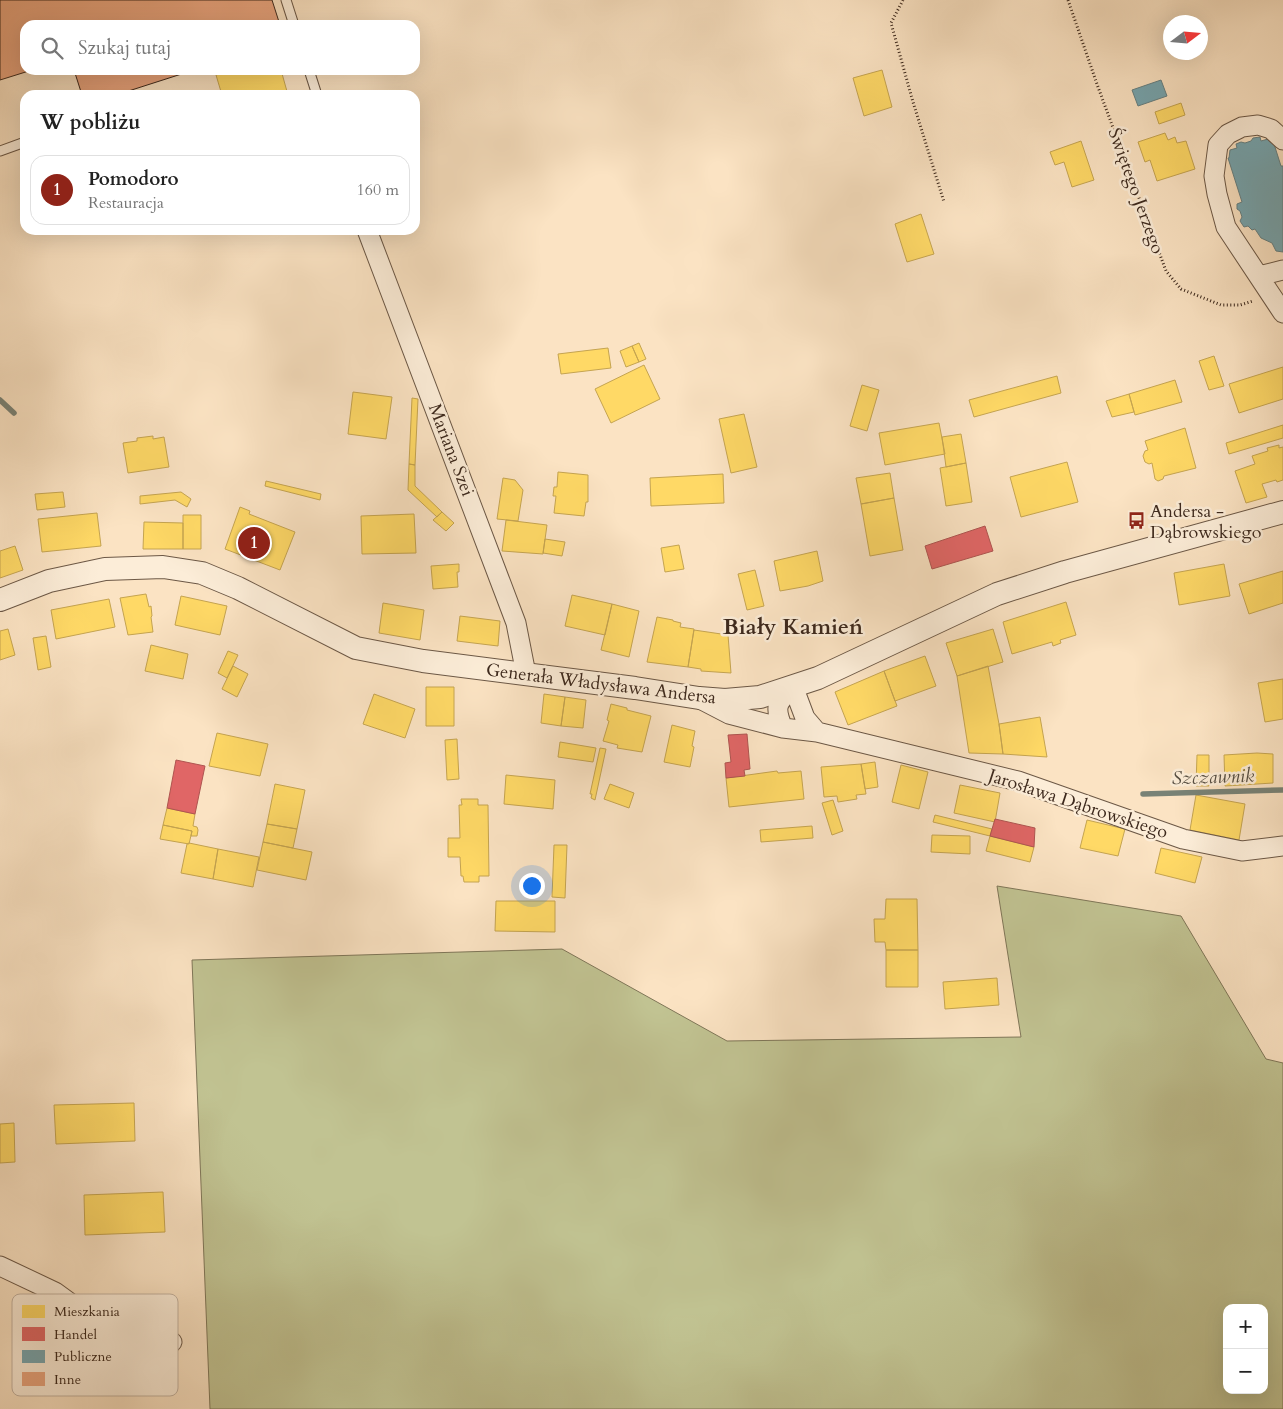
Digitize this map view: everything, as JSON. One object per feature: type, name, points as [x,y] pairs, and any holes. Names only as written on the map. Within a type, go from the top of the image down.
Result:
[{"type":"street","points":[[1283,140],[1271,130],[1258,125],[1242,127],[1228,134],[1218,145],[1214,176],[1226,227],[1283,313]]},
{"type":"street","name":"Mariana Szei","points":[[369,235],[516,623],[526,674]]},
{"type":"street","points":[[1258,276],[1283,270]]},
{"type":"street","name":"Generała Władysława Andersa","points":[[0,600],[49,581],[96,571],[163,567],[202,573],[238,588],[356,648],[422,661],[725,700],[760,697],[818,678],[997,594],[1065,572],[1283,512]]},
{"type":"street","points":[[784,728],[776,711],[778,703],[793,686],[805,718],[817,732]]},
{"type":"street","name":"Jarosława Dąbrowskiego","points":[[699,698],[729,714],[784,728],[817,732],[1018,781],[1183,839],[1242,851],[1283,846]]},
{"type":"street","points":[[0,1266],[58,1294]]},
{"type":"lane","points":[[286,0],[292,20]]},
{"type":"lane","points":[[311,75],[315,90]]},
{"type":"lane","points":[[0,151],[20,144]]},
{"type":"path","points":[[902,0],[891,23],[944,202]]},
{"type":"path","name":"Świętego Jerzego","points":[[1068,0],[1166,271],[1181,289],[1221,305],[1240,305],[1270,295]]},
{"type":"green space","points":[[997,886],[1181,916],[1266,1059],[1283,1063],[1283,1409],[210,1409],[192,960],[562,949],[727,1041],[1021,1037]]},
{"type":"building: Mieszkania","points":[[882,70],[892,107],[864,116],[853,78]]},
{"type":"building: Mieszkania","points":[[216,75],[282,75],[287,90],[220,90]]},
{"type":"building: Mieszkania","points":[[1181,103],[1185,115],[1159,124],[1155,112]]},
{"type":"building: Mieszkania","points":[[1165,133],[1168,140],[1175,137],[1177,143],[1186,141],[1195,169],[1157,181],[1150,160],[1145,162],[1138,142]]},
{"type":"building: Mieszkania","points":[[1081,141],[1094,180],[1072,187],[1064,162],[1055,165],[1050,152]]},
{"type":"building: Mieszkania","points":[[921,214],[934,254],[907,262],[895,224]]},
{"type":"building: Mieszkania","points":[[639,343],[646,359],[639,362],[632,346]]},
{"type":"building: Mieszkania","points":[[632,346],[639,362],[626,367],[620,351]]},
{"type":"building: Mieszkania","points":[[608,348],[611,368],[561,374],[558,354]]},
{"type":"building: Mieszkania","points":[[1214,356],[1224,386],[1209,390],[1199,361]]},
{"type":"building: Mieszkania","points":[[644,365],[660,399],[611,423],[595,389]]},
{"type":"building: Mieszkania","points":[[1283,367],[1283,399],[1239,413],[1229,384]]},
{"type":"building: Mieszkania","points":[[1057,376],[1061,393],[974,417],[969,400]]},
{"type":"building: Mieszkania","points":[[1175,380],[1182,402],[1135,415],[1129,394]]},
{"type":"building: Mieszkania","points":[[862,385],[879,390],[867,431],[850,426]]},
{"type":"building: Mieszkania","points":[[353,392],[392,397],[386,439],[348,434]]},
{"type":"building: Mieszkania","points":[[1129,394],[1134,412],[1112,417],[1106,401]]},
{"type":"building: Mieszkania","points":[[412,398],[418,399],[415,465],[409,464]]},
{"type":"building: Mieszkania","points":[[744,414],[757,467],[731,473],[719,419]]},
{"type":"building: Mieszkania","points":[[939,423],[945,454],[885,465],[879,433]]},
{"type":"building: Mieszkania","points":[[1283,425],[1283,438],[1229,454],[1226,443]]},
{"type":"building: Mieszkania","points":[[1185,428],[1196,468],[1164,476],[1163,479],[1158,481],[1155,479],[1152,463],[1145,462],[1143,456],[1145,451],[1148,450],[1145,441]]},
{"type":"building: Mieszkania","points":[[961,434],[966,463],[946,467],[942,437]]},
{"type":"building: Mieszkania","points":[[153,436],[153,439],[164,437],[169,467],[128,473],[123,443],[137,441],[137,438]]},
{"type":"building: Mieszkania","points":[[1279,445],[1279,448],[1283,447],[1283,480],[1262,484],[1267,497],[1246,503],[1235,471],[1255,464],[1252,456],[1268,451],[1267,448]]},
{"type":"building: Mieszkania","points":[[1067,462],[1078,502],[1021,517],[1010,477]]},
{"type":"building: Mieszkania","points":[[966,463],[972,502],[946,506],[940,468]]},
{"type":"building: Mieszkania","points":[[409,464],[415,465],[415,486],[442,512],[437,517],[408,490]]},
{"type":"building: Mieszkania","points":[[558,472],[588,475],[588,502],[586,502],[584,516],[554,513],[556,496],[553,496],[554,487],[557,487]]},
{"type":"building: Mieszkania","points":[[890,473],[894,498],[861,504],[856,478]]},
{"type":"building: Mieszkania","points":[[723,474],[724,503],[651,506],[650,478]]},
{"type":"building: Mieszkania","points":[[503,478],[515,480],[523,490],[518,521],[497,519]]},
{"type":"building: Mieszkania","points":[[266,481],[321,494],[320,500],[265,486]]},
{"type":"building: Mieszkania","points":[[63,492],[65,507],[37,510],[35,494]]},
{"type":"building: Mieszkania","points":[[181,492],[191,499],[187,507],[175,500],[140,504],[140,496]]},
{"type":"building: Mieszkania","points":[[894,498],[903,550],[870,556],[861,504]]},
{"type":"building: Mieszkania","points":[[240,507],[250,511],[249,514],[295,532],[280,570],[225,549]]},
{"type":"building: Mieszkania","points":[[442,512],[454,523],[446,531],[433,520]]},
{"type":"building: Mieszkania","points":[[97,513],[101,546],[42,552],[38,519]]},
{"type":"building: Mieszkania","points":[[414,514],[416,553],[362,554],[361,516]]},
{"type":"building: Mieszkania","points":[[183,515],[201,515],[201,549],[183,549]]},
{"type":"building: Mieszkania","points":[[506,520],[547,525],[543,554],[502,551]]},
{"type":"building: Mieszkania","points":[[144,522],[183,523],[183,549],[143,549]]},
{"type":"building: Mieszkania","points":[[545,539],[565,542],[562,556],[543,553]]},
{"type":"building: Mieszkania","points":[[679,545],[684,569],[665,572],[661,548]]},
{"type":"building: Mieszkania","points":[[15,546],[23,570],[0,578],[0,551]]},
{"type":"building: Mieszkania","points":[[817,551],[823,581],[780,591],[774,561]]},
{"type":"building: Mieszkania","points":[[459,564],[459,572],[457,572],[458,587],[433,589],[431,566]]},
{"type":"building: Mieszkania","points":[[1224,564],[1230,596],[1179,605],[1174,573]]},
{"type":"building: Mieszkania","points":[[755,570],[764,606],[747,610],[738,574]]},
{"type":"building: Mieszkania","points":[[1283,571],[1283,603],[1249,614],[1239,584]]},
{"type":"building: Mieszkania","points":[[146,594],[149,607],[151,606],[153,632],[128,635],[120,598]]},
{"type":"building: Mieszkania","points":[[572,595],[612,604],[605,635],[565,626]]},
{"type":"building: Mieszkania","points":[[181,596],[227,606],[220,635],[175,625]]},
{"type":"building: Mieszkania","points":[[109,599],[115,627],[56,639],[51,610]]},
{"type":"building: Mieszkania","points":[[1066,602],[1076,635],[1060,640],[1061,643],[1053,646],[1052,642],[1012,654],[1003,622]]},
{"type":"building: Mieszkania","points":[[383,603],[424,610],[420,640],[379,633]]},
{"type":"building: Mieszkania","points":[[612,604],[639,611],[629,657],[601,650]]},
{"type":"building: Mieszkania","points":[[460,616],[500,621],[498,646],[457,641]]},
{"type":"building: Mieszkania","points":[[657,617],[681,623],[680,627],[694,629],[688,667],[647,662]]},
{"type":"building: Mieszkania","points":[[8,629],[15,655],[0,660],[0,631]]},
{"type":"building: Mieszkania","points":[[993,629],[1003,662],[957,676],[946,643]]},
{"type":"building: Mieszkania","points":[[694,630],[728,635],[731,673],[701,671],[701,669],[688,667]]},
{"type":"building: Mieszkania","points":[[46,636],[51,667],[38,670],[33,638]]},
{"type":"building: Mieszkania","points":[[151,645],[188,654],[183,679],[145,671]]},
{"type":"building: Mieszkania","points":[[228,651],[238,655],[227,678],[218,673]]},
{"type":"building: Mieszkania","points":[[925,656],[936,686],[895,701],[884,671]]},
{"type":"building: Mieszkania","points":[[233,666],[248,674],[237,697],[222,689]]},
{"type":"building: Mieszkania","points":[[988,666],[1003,754],[969,753],[957,676]]},
{"type":"building: Mieszkania","points":[[884,671],[897,706],[848,725],[835,692]]},
{"type":"building: Mieszkania","points":[[1283,679],[1283,719],[1265,722],[1258,683]]},
{"type":"building: Mieszkania","points":[[426,687],[454,687],[454,726],[426,726]]},
{"type":"building: Mieszkania","points":[[374,694],[415,709],[405,738],[363,724]]},
{"type":"building: Mieszkania","points":[[544,694],[565,697],[561,726],[541,723]]},
{"type":"building: Mieszkania","points":[[565,697],[586,700],[583,728],[561,726]]},
{"type":"building: Mieszkania","points":[[611,704],[651,716],[642,752],[617,748],[618,745],[603,741],[609,721],[607,720]]},
{"type":"building: Mieszkania","points":[[1040,717],[1047,757],[1003,754],[999,724]]},
{"type":"building: Mieszkania","points":[[672,725],[695,731],[690,767],[664,762]]},
{"type":"building: Mieszkania","points":[[217,733],[268,744],[260,776],[209,766]]},
{"type":"building: Mieszkania","points":[[457,739],[459,779],[447,780],[445,740]]},
{"type":"building: Mieszkania","points":[[560,742],[596,748],[593,762],[558,757]]},
{"type":"building: Mieszkania","points":[[600,748],[606,749],[595,800],[591,798],[592,794],[590,794]]},
{"type":"building: Mieszkania","points":[[1273,754],[1273,783],[1225,786],[1224,755]]},
{"type":"building: Mieszkania","points":[[1197,755],[1209,755],[1209,786],[1196,786]]},
{"type":"building: Mieszkania","points":[[875,762],[878,787],[865,789],[861,764]]},
{"type":"building: Mieszkania","points":[[861,764],[866,794],[856,795],[857,799],[838,802],[837,796],[824,797],[821,767]]},
{"type":"building: Mieszkania","points":[[901,765],[928,772],[919,809],[892,802]]},
{"type":"building: Mieszkania","points":[[777,771],[778,773],[801,771],[804,799],[729,807],[726,778]]},
{"type":"building: Mieszkania","points":[[506,775],[555,780],[553,809],[504,804]]},
{"type":"building: Mieszkania","points":[[275,784],[305,790],[297,829],[267,824]]},
{"type":"building: Mieszkania","points":[[610,784],[634,793],[629,808],[604,799]]},
{"type":"building: Mieszkania","points":[[960,785],[1000,793],[995,822],[954,813]]},
{"type":"building: Mieszkania","points":[[1196,795],[1245,804],[1239,840],[1190,830]]},
{"type":"building: Mieszkania","points":[[461,799],[478,799],[478,805],[488,805],[489,876],[479,876],[479,882],[464,882],[463,876],[461,876],[460,857],[448,857],[448,838],[460,838],[459,805],[462,805]]},
{"type":"building: Mieszkania","points":[[833,800],[843,831],[832,835],[822,803]]},
{"type":"building: Mieszkania","points":[[167,808],[195,814],[193,826],[197,827],[197,836],[191,836],[192,831],[163,825]]},
{"type":"building: Mieszkania","points":[[935,815],[992,829],[990,836],[933,822]]},
{"type":"building: Mieszkania","points":[[1087,820],[1125,829],[1118,856],[1080,848]]},
{"type":"building: Mieszkania","points":[[267,824],[297,829],[293,848],[263,842]]},
{"type":"building: Mieszkania","points":[[163,825],[192,831],[189,844],[160,839]]},
{"type":"building: Mieszkania","points":[[812,826],[813,838],[761,842],[760,830]]},
{"type":"building: Mieszkania","points":[[932,835],[970,836],[970,854],[931,852]]},
{"type":"building: Mieszkania","points":[[990,836],[1034,847],[1030,862],[986,851]]},
{"type":"building: Mieszkania","points":[[263,842],[312,852],[306,880],[257,870]]},
{"type":"building: Mieszkania","points":[[187,844],[218,849],[213,879],[181,873]]},
{"type":"building: Mieszkania","points":[[554,845],[567,845],[565,898],[552,897]]},
{"type":"building: Mieszkania","points":[[1161,848],[1202,857],[1195,883],[1155,873]]},
{"type":"building: Mieszkania","points":[[218,849],[259,857],[253,887],[213,879]]},
{"type":"building: Mieszkania","points":[[886,899],[917,899],[918,950],[886,950],[885,942],[875,942],[874,919],[885,919]]},
{"type":"building: Mieszkania","points":[[496,901],[555,901],[555,932],[495,931]]},
{"type":"building: Mieszkania","points":[[886,950],[918,950],[918,987],[886,987]]},
{"type":"building: Mieszkania","points":[[997,978],[999,1005],[945,1009],[943,982]]},
{"type":"building: Mieszkania","points":[[134,1103],[135,1141],[56,1144],[54,1105]]},
{"type":"building: Mieszkania","points":[[14,1123],[15,1162],[0,1163],[0,1124]]},
{"type":"building: Mieszkania","points":[[163,1192],[165,1232],[85,1235],[84,1195]]},
{"type":"building: Handel","points":[[985,526],[993,551],[932,569],[925,546]]},
{"type":"building: Handel","points":[[747,734],[750,769],[744,770],[745,776],[726,778],[725,763],[731,762],[728,735]]},
{"type":"building: Handel","points":[[176,760],[205,766],[195,814],[167,808]]},
{"type":"building: Handel","points":[[995,819],[1035,828],[1034,847],[990,836]]},
{"type":"building: Publiczne","points":[[1161,80],[1167,96],[1138,106],[1132,90]]},
{"type":"building: Publiczne","points":[[1260,137],[1261,141],[1268,139],[1274,144],[1281,166],[1283,166],[1283,252],[1276,251],[1272,243],[1261,238],[1255,229],[1252,230],[1248,226],[1244,227],[1240,221],[1242,217],[1240,211],[1237,209],[1237,204],[1242,202],[1228,158],[1230,150],[1237,148],[1236,144],[1245,143],[1253,138]]},
{"type":"building: Inne","points":[[0,0],[272,0],[278,20],[20,20],[20,74],[0,80]]},
{"type":"building: Inne","points":[[76,75],[178,75],[132,90],[80,90]]},
{"type":"waterway","name":"Szczawnik","points":[[0,400],[14,413]]},
{"type":"waterway","name":"Szczawnik","points":[[1143,794],[1283,790]]},
{"type":"place","name":"Andersa - Dąbrowskiego","points":[[1136,521]]},
{"type":"place","name":"Pomodoro","points":[[254,543]]},
{"type":"district","name":"Biały Kamień","points":[[793,627]]}]
